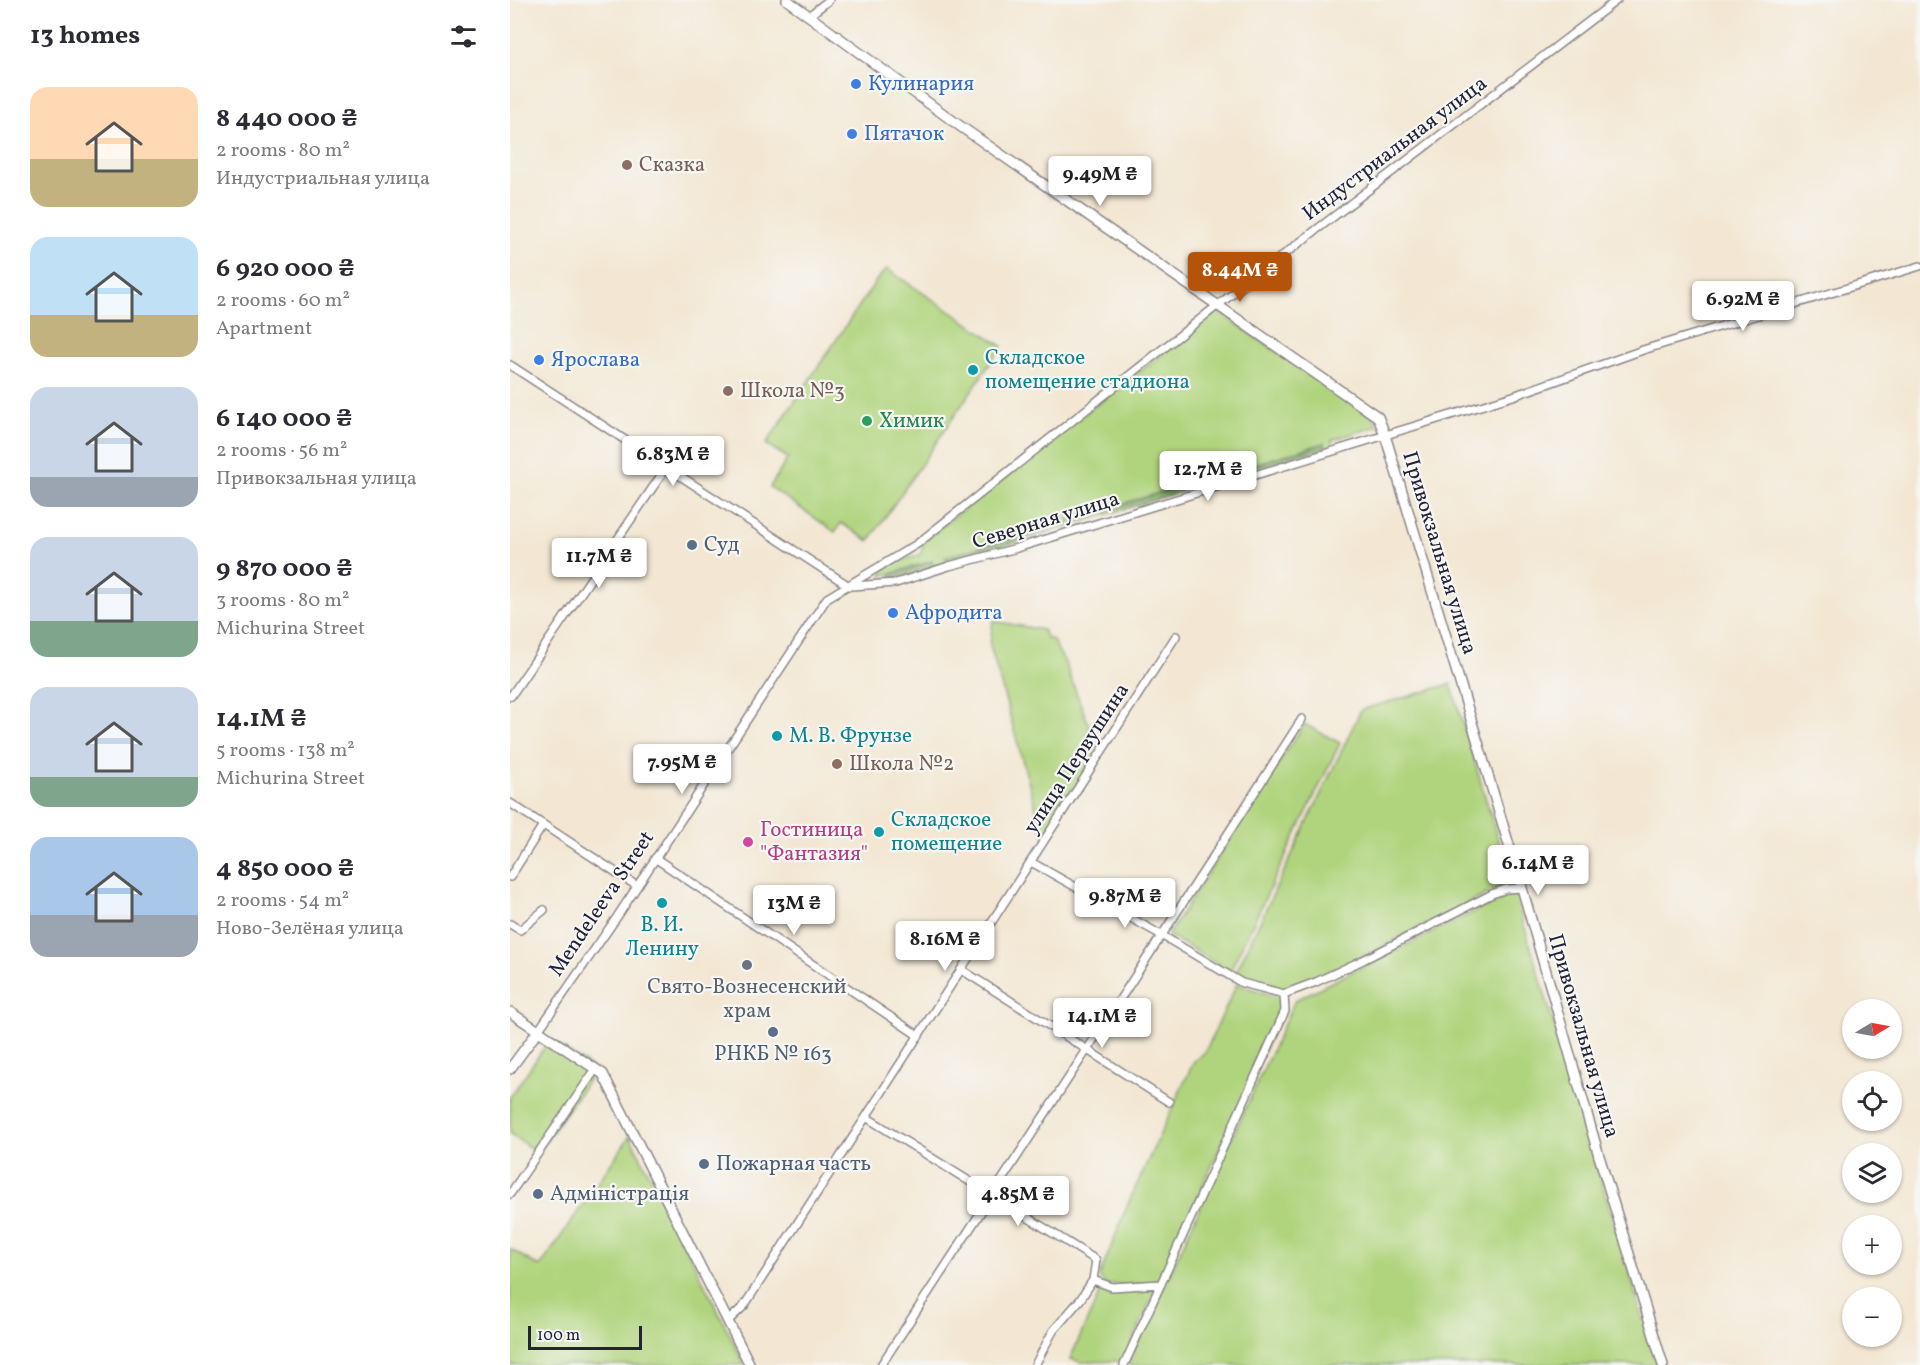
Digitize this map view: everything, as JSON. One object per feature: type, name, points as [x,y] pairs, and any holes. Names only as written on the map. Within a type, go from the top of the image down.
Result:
[{"type":"main road","name":"Привокзальная улица","points":[[788,0],[960,126],[1377,417],[1385,435],[1522,888],[1599,1156],[1664,1365]]},
{"type":"main road","points":[[510,1011],[603,1074],[750,1365]]},
{"type":"main road","name":"Mendeleeva Street","points":[[510,1069],[538,1031]]},
{"type":"street","points":[[810,15],[830,0]]},
{"type":"street","name":"Индустриальная улица","points":[[849,586],[917,544],[1218,305],[1617,0]]},
{"type":"street","name":"Северная улица","points":[[849,586],[896,583],[1560,381],[1643,350],[1920,266]]},
{"type":"street","points":[[510,366],[849,586]]},
{"type":"street","points":[[511,696],[666,468]]},
{"type":"street","name":"Mendeleeva Street","points":[[538,1031],[637,886],[827,598],[849,586]]},
{"type":"street","name":"улица Первушина","points":[[729,1320],[744,1306],[1176,636]]},
{"type":"street","points":[[881,1365],[1163,936],[1302,719]]},
{"type":"street","points":[[510,803],[637,886]]},
{"type":"street","points":[[510,877],[543,825]]},
{"type":"street","points":[[655,858],[919,1036]]},
{"type":"street","points":[[1031,862],[1242,983],[1284,994],[1363,960],[1492,894],[1506,889],[1522,888]]},
{"type":"street","points":[[510,924],[520,930],[544,910]]},
{"type":"street","points":[[962,969],[1169,1102]]},
{"type":"street","points":[[1124,1365],[1285,1011],[1284,994]]},
{"type":"street","points":[[510,1194],[595,1070]]},
{"type":"street","points":[[867,1117],[1096,1260],[1093,1280],[1080,1300],[1053,1331],[1035,1365]]},
{"type":"street","points":[[1093,1280],[1112,1287],[1161,1284]]},
{"type":"green space","name":"Химик","points":[[887,269],[1002,346],[869,541],[841,523],[835,532],[770,487],[788,458],[766,444],[878,278]]},
{"type":"green space","points":[[1217,311],[1374,418],[1378,426],[1332,440],[1333,446],[1326,448],[1324,443],[945,557],[947,563],[934,567],[932,561],[882,576],[884,569],[895,562],[920,555],[925,541],[939,529]]},
{"type":"green space","points":[[1324,444],[1325,448],[947,563],[946,558]]},
{"type":"green space","points":[[932,562],[934,567],[892,580],[891,575]]},
{"type":"green space","points":[[993,621],[1043,630],[1047,639],[1052,639],[1065,663],[1097,747],[1093,759],[1044,837],[990,645]]},
{"type":"green space","points":[[1451,684],[1511,882],[1360,958],[1284,991],[1243,979],[1235,974],[1361,710]]},
{"type":"green space","points":[[1304,724],[1340,743],[1230,971],[1168,935]]},
{"type":"green space","points":[[1514,892],[1657,1365],[1128,1365],[1295,1000]]},
{"type":"green space","points":[[1237,984],[1281,998],[1283,1009],[1159,1282],[1105,1284],[1099,1277],[1127,1206],[1194,1061],[1205,1052]]},
{"type":"green space","points":[[550,1039],[595,1070],[538,1153],[510,1134],[510,1097]]},
{"type":"green space","points":[[630,1136],[745,1365],[510,1365],[510,1249],[540,1267]]},
{"type":"green space","points":[[1102,1288],[1156,1288],[1125,1361],[1081,1362],[1070,1359]]},
{"type":"place","name":"Кулинария","points":[[856,84]]},
{"type":"place","name":"Пятачок","points":[[852,134]]},
{"type":"place","name":"Сказка","points":[[627,165]]},
{"type":"place","name":"Ярослава","points":[[539,360]]},
{"type":"place","name":"Складское помещение стадиона","points":[[973,370]]},
{"type":"place","name":"Школа №3","points":[[728,391]]},
{"type":"place","name":"Химик","points":[[867,421]]},
{"type":"place","name":"Суд","points":[[692,545]]},
{"type":"place","name":"Афродита","points":[[893,613]]},
{"type":"place","name":"М. В. Фрунзе","points":[[777,736]]},
{"type":"place","name":"Школа №2","points":[[837,764]]},
{"type":"place","name":"Складское помещение","points":[[879,832]]},
{"type":"place","name":"Гостиница \"Фантазия\"","points":[[748,842]]},
{"type":"place","name":"В. И. Ленину","points":[[662,903]]},
{"type":"place","name":"Свято-Вознесенский храм","points":[[747,965]]},
{"type":"place","name":"РНКБ № 163","points":[[773,1032]]},
{"type":"place","name":"Пожарная часть","points":[[704,1164]]},
{"type":"place","name":"Адміністрація","points":[[538,1194]]}]
